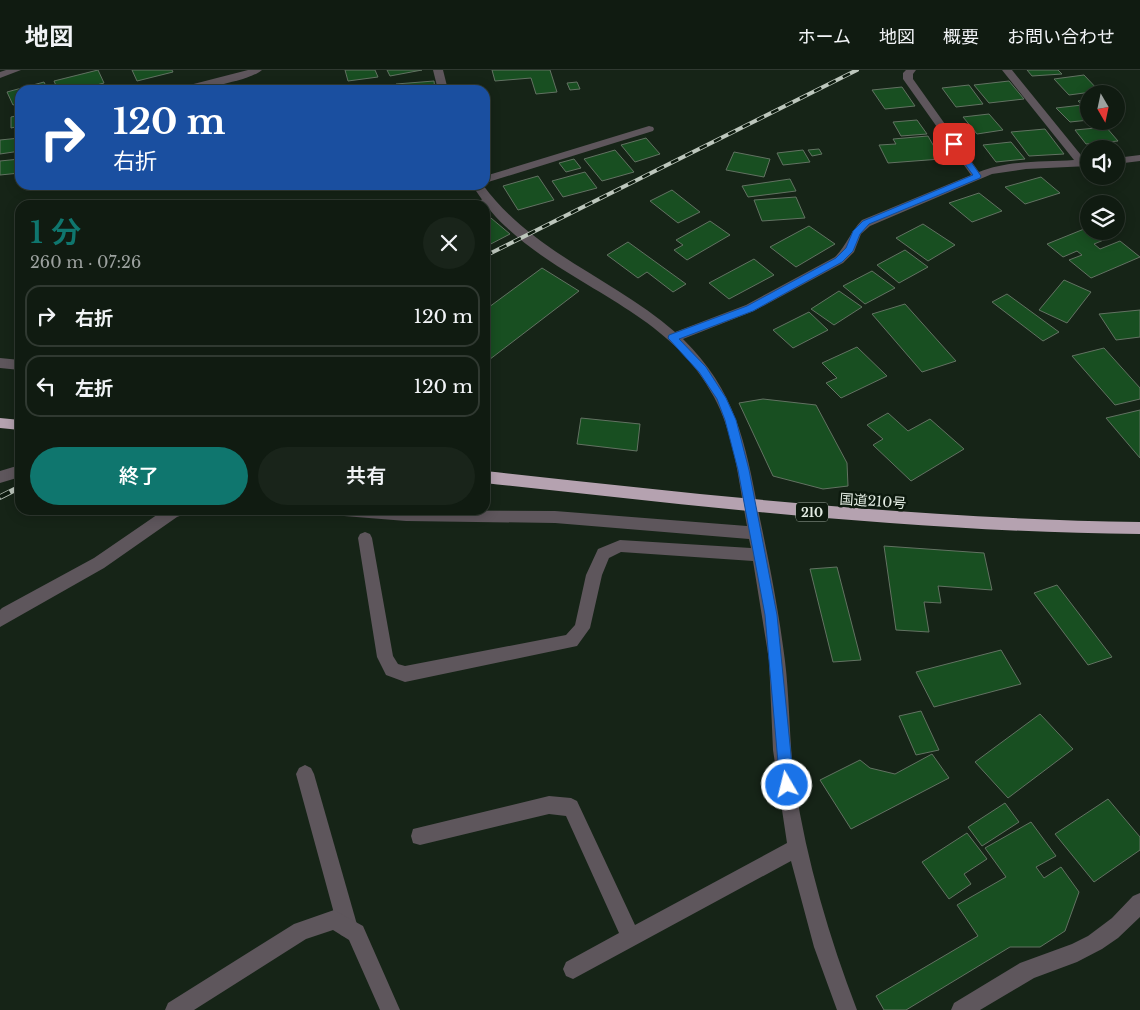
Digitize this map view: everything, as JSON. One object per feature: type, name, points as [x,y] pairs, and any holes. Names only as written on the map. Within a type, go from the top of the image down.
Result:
[{"type":"highway","points":[[0,423],[15,424]]},
{"type":"highway","name":"国道210号","points":[[490,478],[872,518],[1036,527],[1140,528]]},
{"type":"street","points":[[0,75],[16,70]]},
{"type":"street","points":[[203,85],[258,70]]},
{"type":"street","points":[[438,70],[442,85]]},
{"type":"street","points":[[910,70],[908,79],[977,176]]},
{"type":"street","points":[[1007,70],[1080,156]]},
{"type":"street","points":[[490,178],[649,129]]},
{"type":"street","points":[[1125,160],[1140,158]]},
{"type":"street","points":[[673,338],[750,308],[839,260],[850,249],[856,233],[866,222],[977,176],[1003,169],[1080,163]]},
{"type":"street","points":[[490,203],[505,220],[525,236],[571,268],[640,310],[673,338],[702,370],[721,398],[730,420],[750,506],[771,615],[779,683],[782,751],[798,847],[822,943],[847,1010]]},
{"type":"street","points":[[0,363],[15,364]]},
{"type":"street","points":[[0,477],[15,472]]},
{"type":"street","points":[[0,620],[8,613],[99,563],[168,515]]},
{"type":"street","points":[[406,515],[555,517],[756,533]]},
{"type":"street","points":[[365,538],[384,658],[392,670],[405,674],[572,641],[582,628],[594,575],[604,554],[620,546],[759,555]]},
{"type":"street","points":[[305,774],[348,928]]},
{"type":"street","points":[[420,836],[548,805],[571,807],[631,938]]},
{"type":"street","points":[[573,968],[798,847]]},
{"type":"street","points":[[961,1010],[1018,974],[1043,963],[1077,952],[1101,939],[1122,922],[1140,903]]},
{"type":"street","points":[[175,1010],[301,931],[334,920],[356,933],[390,1010]]},
{"type":"building","points":[[98,70],[104,83],[97,85],[56,85],[54,81]]},
{"type":"building","points":[[132,70],[172,70],[173,72],[137,81]]},
{"type":"building","points":[[345,70],[375,70],[378,77],[348,81]]},
{"type":"building","points":[[387,70],[422,70],[390,76]]},
{"type":"building","points":[[492,70],[550,70],[557,92],[536,94],[531,78],[495,81]]},
{"type":"building","points":[[1027,70],[1058,70],[1062,74],[1032,76]]},
{"type":"building","points":[[1084,75],[1093,85],[1080,85],[1080,94],[1069,95],[1054,79]]},
{"type":"building","points":[[434,81],[434,85],[396,85]]},
{"type":"building","points":[[1009,81],[1024,99],[989,103],[974,85]]},
{"type":"building","points":[[44,82],[46,85],[33,85]]},
{"type":"building","points":[[577,82],[580,89],[570,90],[567,83]]},
{"type":"building","points":[[969,85],[983,104],[956,107],[942,88]]},
{"type":"building","points":[[902,87],[915,106],[885,109],[872,90]]},
{"type":"building","points":[[15,90],[15,104],[13,105],[7,92]]},
{"type":"building","points":[[1080,105],[1080,121],[1070,122],[1056,108]]},
{"type":"building","points":[[989,114],[1003,130],[977,134],[963,117]]},
{"type":"building","points":[[15,116],[15,127],[11,128],[11,117]]},
{"type":"building","points":[[917,120],[927,134],[901,136],[893,122]]},
{"type":"building","points":[[1045,129],[1064,154],[1029,156],[1011,132]]},
{"type":"building","points":[[1075,130],[1109,130],[1117,140],[1083,140]]},
{"type":"building","points":[[928,136],[941,159],[888,163],[879,145],[896,144],[893,139]]},
{"type":"building","points":[[15,138],[15,152],[0,154],[0,140]]},
{"type":"building","points":[[646,138],[660,154],[635,162],[621,145]]},
{"type":"building","points":[[1011,142],[1025,159],[996,162],[983,145]]},
{"type":"building","points":[[819,149],[822,154],[812,156],[808,150]]},
{"type":"building","points":[[615,150],[634,172],[602,181],[584,159]]},
{"type":"building","points":[[803,150],[810,162],[783,165],[777,153]]},
{"type":"building","points":[[734,152],[770,159],[764,177],[726,170]]},
{"type":"building","points":[[574,159],[581,168],[566,172],[559,163]]},
{"type":"building","points":[[15,160],[15,174],[0,175],[0,161]]},
{"type":"building","points":[[585,172],[597,188],[563,197],[552,181]]},
{"type":"building","points":[[538,176],[554,200],[518,210],[503,186]]},
{"type":"building","points":[[1041,177],[1060,193],[1025,204],[1005,187]]},
{"type":"building","points":[[790,179],[796,191],[748,197],[742,186]]},
{"type":"building","points":[[672,190],[700,212],[678,223],[650,201]]},
{"type":"building","points":[[979,193],[1002,211],[972,222],[949,203]]},
{"type":"building","points":[[796,197],[805,218],[762,221],[754,200]]},
{"type":"building","points":[[490,217],[510,234],[490,244]]},
{"type":"building","points":[[710,221],[730,235],[687,260],[674,250],[683,245],[676,240]]},
{"type":"building","points":[[923,224],[955,245],[928,261],[896,238]]},
{"type":"building","points":[[809,226],[835,244],[796,267],[770,247]]},
{"type":"building","points":[[1080,231],[1080,240],[1104,240],[1094,244],[1100,249],[1120,241],[1140,257],[1091,278],[1069,260],[1082,255],[1077,251],[1063,257],[1047,244]]},
{"type":"building","points":[[628,242],[686,284],[673,292],[647,272],[638,278],[607,255]]},
{"type":"building","points":[[905,250],[928,267],[899,283],[877,265]]},
{"type":"building","points":[[754,259],[774,275],[729,299],[709,283]]},
{"type":"building","points":[[542,268],[579,291],[490,359],[490,306]]},
{"type":"building","points":[[872,271],[895,288],[865,304],[843,286]]},
{"type":"building","points":[[1064,280],[1091,292],[1067,323],[1039,310]]},
{"type":"building","points":[[839,291],[862,307],[834,325],[811,309]]},
{"type":"building","points":[[1007,294],[1059,332],[1043,341],[992,302]]},
{"type":"building","points":[[905,304],[956,361],[922,372],[872,314]]},
{"type":"building","points":[[1140,310],[1140,337],[1116,340],[1099,314]]},
{"type":"building","points":[[809,312],[828,330],[793,348],[773,330]]},
{"type":"building","points":[[857,347],[887,376],[841,398],[826,383],[837,378],[822,363]]},
{"type":"building","points":[[1104,348],[1140,388],[1140,399],[1115,405],[1072,356]]},
{"type":"building","points":[[763,399],[816,405],[847,463],[848,486],[823,489],[773,476],[739,403]]},
{"type":"building","points":[[1140,410],[1140,458],[1106,418]]},
{"type":"building","points":[[888,413],[908,431],[930,419],[964,449],[911,481],[873,445],[883,439],[867,425]]},
{"type":"building","points":[[581,418],[640,424],[637,451],[577,444]]},
{"type":"building","points":[[884,546],[984,553],[992,590],[938,586],[941,603],[924,602],[929,632],[896,630]]},
{"type":"building","points":[[837,567],[861,660],[833,662],[810,569]]},
{"type":"building","points":[[1057,585],[1112,657],[1088,665],[1034,593]]},
{"type":"building","points":[[1001,650],[1021,684],[934,707],[916,672]]},
{"type":"building","points":[[921,711],[939,750],[916,755],[899,716]]},
{"type":"building","points":[[1040,714],[1073,749],[1008,798],[975,762]]},
{"type":"building","points":[[932,754],[949,778],[851,829],[820,780],[860,760],[870,768],[895,774]]},
{"type":"building","points":[[1108,799],[1140,837],[1140,850],[1094,882],[1055,834]]},
{"type":"building","points":[[1005,803],[1019,822],[982,846],[968,827]]},
{"type":"building","points":[[1031,822],[1056,856],[1036,867],[1044,878],[1061,867],[1079,892],[1065,931],[1040,947],[1010,947],[906,1010],[884,1010],[876,996],[978,936],[957,905],[1006,877],[985,848]]},
{"type":"building","points":[[967,833],[987,859],[964,874],[971,884],[949,899],[922,862]]},
{"type":"railway","points":[[490,254],[857,70]]},
{"type":"railway","points":[[0,497],[15,490]]},
{"type":"route","points":[[787,785],[782,751],[779,683],[771,615],[744,470],[730,420],[721,398],[712,382],[673,338],[750,308],[839,260],[850,249],[856,233],[866,222],[977,176],[954,144]]}]
